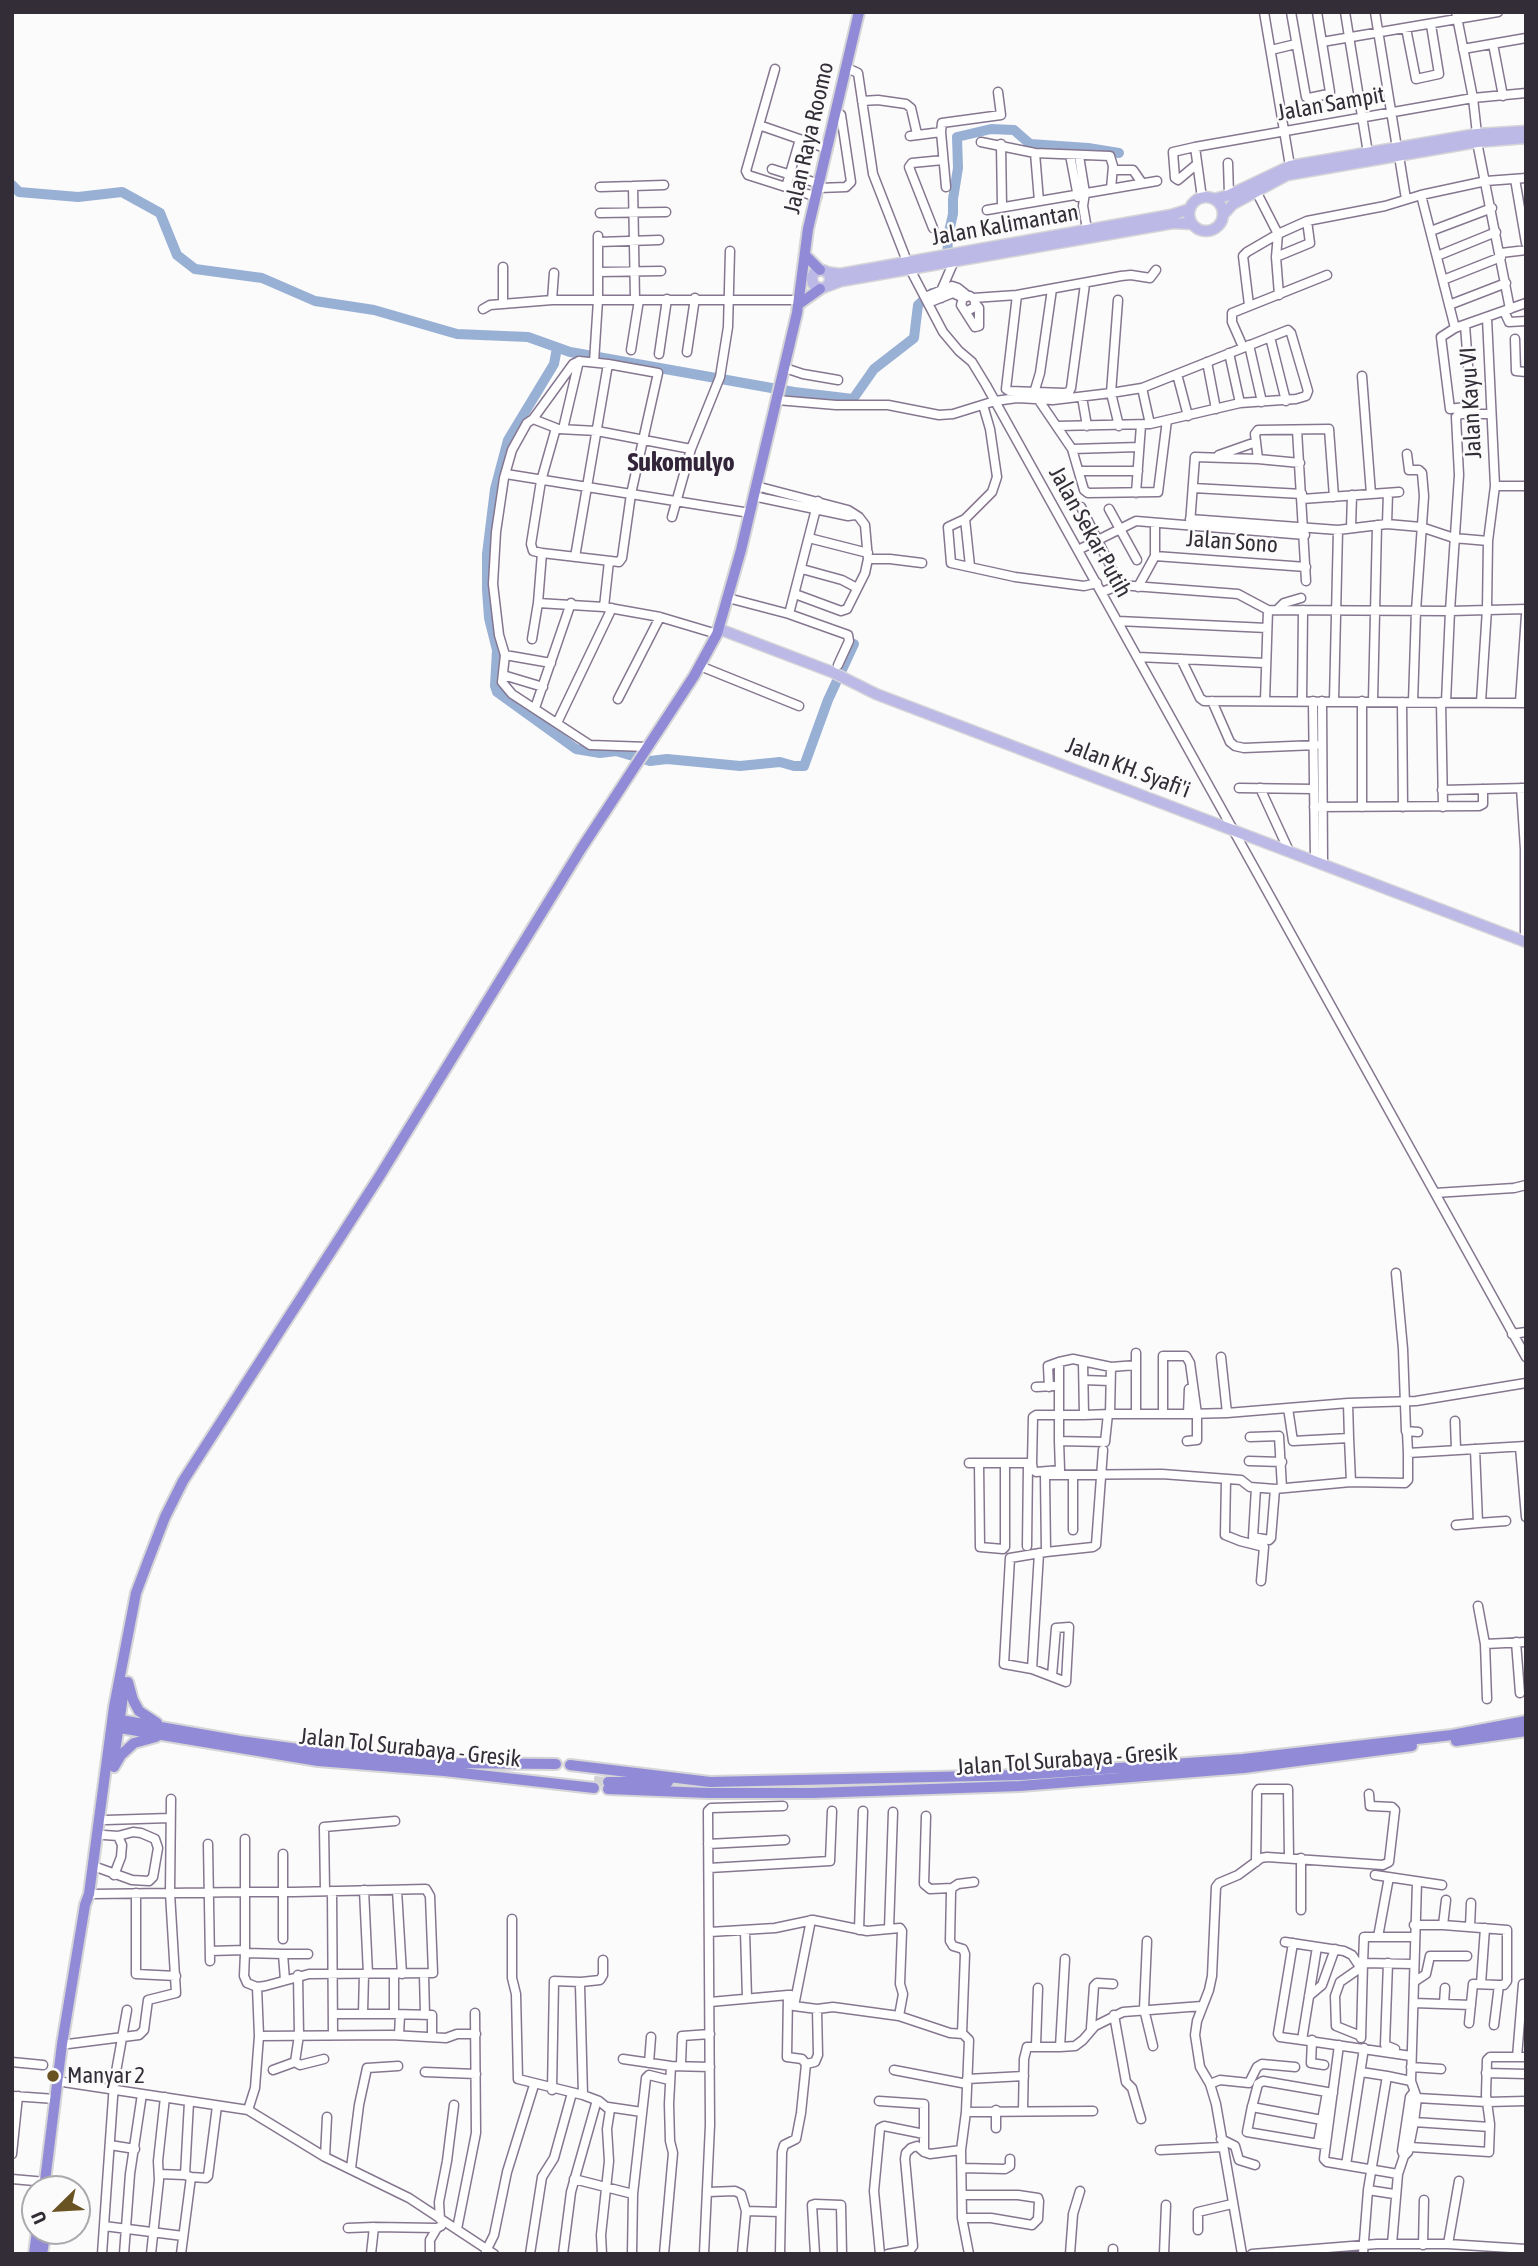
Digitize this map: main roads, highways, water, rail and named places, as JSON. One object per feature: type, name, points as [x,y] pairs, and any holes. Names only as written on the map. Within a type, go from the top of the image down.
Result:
[{"type":"highway","name":"Jalan Raya Roomo","points":[[139,1586],[165,1517],[183,1481],[379,1177],[581,849],[700,666],[718,631],[750,513],[799,302],[813,275],[805,255],[808,229],[859,12]]},
{"type":"highway","points":[[805,255],[813,275]]},
{"type":"highway","points":[[799,302],[821,287]]},
{"type":"highway","points":[[43,2175],[63,2082],[96,1867],[104,1835],[115,1723],[127,1672],[139,1586]]},
{"type":"highway","points":[[42,2175],[46,2099],[89,1894],[139,1586]]},
{"type":"highway","points":[[112,1772],[121,1755],[134,1743],[163,1731],[139,1711],[130,1691],[127,1672]]},
{"type":"highway","name":"Jalan Tol Surabaya - Gresik","points":[[1526,1721],[1452,1735],[1243,1759],[1132,1768],[1021,1775],[608,1786],[708,1793],[813,1793],[1078,1783],[1244,1768],[1526,1731]]},
{"type":"highway","name":"Jalan Tol Surabaya - Gresik","points":[[115,1723],[320,1752],[444,1763],[556,1764]]},
{"type":"highway","name":"Jalan Tol Surabaya - Gresik","points":[[163,1731],[221,1747],[318,1762],[594,1785],[444,1763]]},
{"type":"highway","name":"Jalan Tol Surabaya - Gresik","points":[[570,1765],[710,1782]]},
{"type":"main road","points":[[1398,152],[1368,153],[1325,164],[1287,175],[1233,204],[1223,215],[1219,225],[1210,231],[1200,230],[1192,224],[1189,209],[1197,200],[1229,195],[1290,166],[1325,164],[1526,131]]},
{"type":"main road","points":[[1477,138],[1526,138]]},
{"type":"main road","points":[[1214,199],[1219,203],[1223,215]]},
{"type":"main road","name":"Jalan Kalimantan","points":[[813,275],[840,274],[949,259],[1088,234],[1189,209]]},
{"type":"main road","name":"Jalan Kalimantan","points":[[1088,234],[1173,223],[1192,224]]},
{"type":"main road","name":"Jalan Kalimantan","points":[[813,275],[821,287],[908,265]]},
{"type":"main road","points":[[813,275],[830,277],[821,287]]},
{"type":"main road","name":"Jalan KH. Syafi'i","points":[[718,631],[835,669],[846,678],[889,699],[1525,941]]},
{"type":"waterway","points":[[947,264],[948,236],[958,168],[957,137],[991,129],[1014,130],[1030,144],[1119,153]]},
{"type":"waterway","points":[[12,185],[19,192],[78,197],[122,192],[160,213],[177,255],[195,269],[262,278],[315,301],[374,310],[457,334],[528,337],[570,352],[794,392],[853,399],[874,369],[914,338],[918,305],[932,293]]},
{"type":"waterway","points":[[557,348],[554,364],[508,440],[495,489],[487,554],[487,590],[489,618],[497,650],[497,692],[576,749],[600,753],[616,751],[650,761],[667,759],[740,766],[780,762],[804,766],[828,700],[854,644]]},
{"type":"tunnel","points":[[594,1781],[608,1782]]},
{"type":"place","name":"Manyar 2","points":[[53,2076]]},
{"type":"district","name":"Sukomulyo","points":[[681,463]]}]
